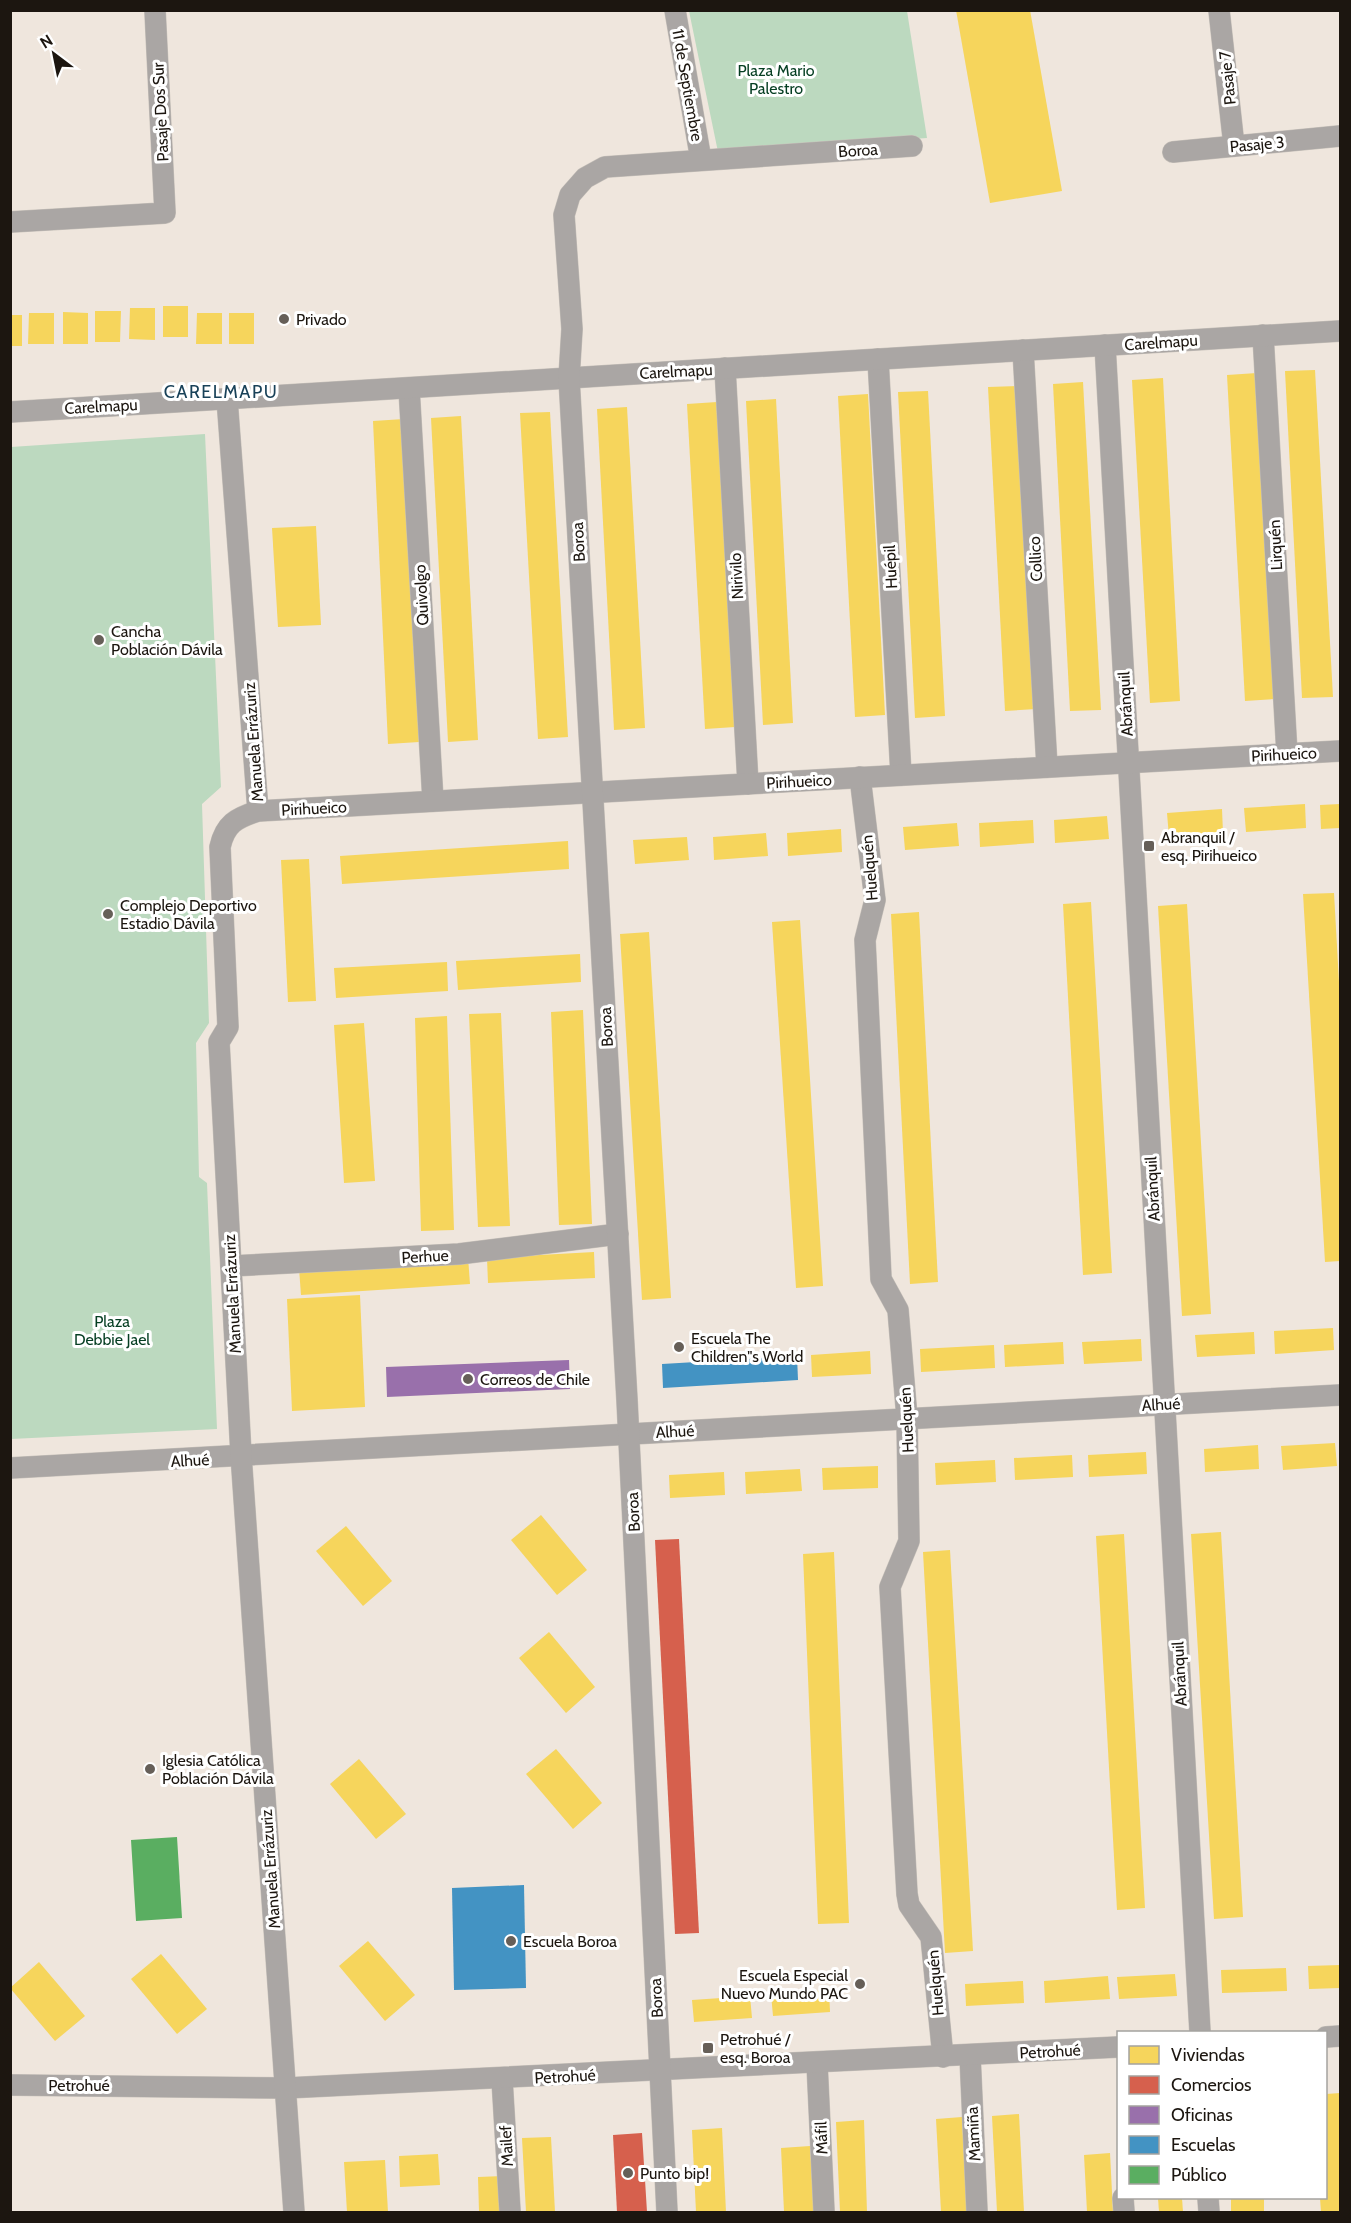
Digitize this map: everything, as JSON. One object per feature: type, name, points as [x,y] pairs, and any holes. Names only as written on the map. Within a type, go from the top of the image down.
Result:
[{"type":"street","name":"Pasaje Dos Sur","points":[[10,222],[165,213],[154,10]]},
{"type":"street","name":"11 de Septiembre","points":[[675,10],[700,160]]},
{"type":"street","name":"Pasaje 7","points":[[1219,10],[1234,146]]},
{"type":"street","name":"Pasaje 3","points":[[1173,153],[1341,136]]},
{"type":"street","name":"Boroa","points":[[668,2212],[659,2071],[629,1434],[569,378],[572,329],[564,215],[570,195],[585,178],[605,167],[912,146]]},
{"type":"street","name":"Carelmapu","points":[[10,412],[1341,331]]},
{"type":"street","name":"Lirquén","points":[[1263,335],[1287,754]]},
{"type":"street","name":"Abránquil","points":[[1105,345],[1200,2031]]},
{"type":"street","name":"Collico","points":[[1023,350],[1047,767]]},
{"type":"street","name":"Huépil","points":[[878,359],[901,775]]},
{"type":"street","name":"Nirivilo","points":[[724,368],[748,783]]},
{"type":"street","name":"Quivolgo","points":[[409,388],[433,801]]},
{"type":"street","name":"Manuela Errázuriz","points":[[227,399],[258,811],[232,821],[223,834],[220,847],[228,1027],[219,1042],[241,1455],[294,2212]]},
{"type":"street","name":"Pirihueico","points":[[258,811],[1341,751]]},
{"type":"street","name":"Huelquén","points":[[860,777],[875,900],[865,940],[881,1279],[898,1310],[907,1418],[909,1541],[890,1587],[906,1882],[909,1905],[931,1937],[943,2057]]},
{"type":"street","name":"Perhue","points":[[231,1266],[459,1254],[618,1234]]},
{"type":"street","name":"Alhué","points":[[10,1468],[1341,1395]]},
{"type":"street","name":"Petrohué","points":[[10,2085],[286,2088],[1117,2048]]},
{"type":"street","name":"Mamiña","points":[[970,2055],[977,2212]]},
{"type":"street","name":"Máfil","points":[[817,2063],[824,2212]]},
{"type":"street","name":"Mailef","points":[[502,2079],[510,2212]]},
{"type":"green space","name":"Plaza Mario Palestro","points":[[689,11],[907,11],[927,138],[718,152]]},
{"type":"green space","name":"Complejo Deportivo Estadio Dávila","points":[[205,434],[221,787],[202,804],[209,1023],[196,1043],[199,1177],[207,1183],[217,1429],[11,1439],[11,447]]},
{"type":"building: Viviendas","points":[[956,10],[1030,10],[1062,191],[990,203]]},
{"type":"building: Viviendas","points":[[163,306],[188,306],[188,337],[163,337]]},
{"type":"building: Viviendas","points":[[130,308],[155,308],[155,340],[129,339]]},
{"type":"building: Viviendas","points":[[95,311],[121,311],[120,342],[95,342]]},
{"type":"building: Viviendas","points":[[63,312],[88,313],[88,344],[63,344]]},
{"type":"building: Viviendas","points":[[29,313],[54,313],[54,344],[28,344]]},
{"type":"building: Viviendas","points":[[197,313],[222,313],[222,344],[196,344]]},
{"type":"building: Viviendas","points":[[229,313],[254,313],[254,344],[229,344]]},
{"type":"building: Viviendas","points":[[10,315],[22,315],[22,346],[10,346]]},
{"type":"building: Viviendas","points":[[1315,370],[1333,697],[1302,698],[1285,371]]},
{"type":"building: Viviendas","points":[[1257,373],[1275,699],[1245,701],[1227,375]]},
{"type":"building: Viviendas","points":[[1163,378],[1180,701],[1150,703],[1132,380]]},
{"type":"building: Viviendas","points":[[1083,382],[1101,710],[1070,711],[1053,384]]},
{"type":"building: Viviendas","points":[[1018,386],[1036,709],[1005,711],[988,387]]},
{"type":"building: Viviendas","points":[[928,391],[945,716],[915,718],[898,392]]},
{"type":"building: Viviendas","points":[[868,394],[885,715],[855,717],[838,396]]},
{"type":"building: Viviendas","points":[[776,399],[793,723],[763,725],[746,401]]},
{"type":"building: Viviendas","points":[[717,402],[735,727],[705,729],[687,404]]},
{"type":"building: Viviendas","points":[[627,407],[645,728],[614,730],[597,409]]},
{"type":"building: Viviendas","points":[[550,412],[568,737],[538,739],[520,413]]},
{"type":"building: Viviendas","points":[[461,416],[478,740],[448,742],[431,418]]},
{"type":"building: Viviendas","points":[[404,419],[419,742],[388,744],[373,421]]},
{"type":"building: Viviendas","points":[[316,526],[321,625],[278,627],[272,528]]},
{"type":"building: Viviendas","points":[[1305,804],[1306,828],[1246,832],[1244,808]]},
{"type":"building: Viviendas","points":[[1340,804],[1340,828],[1321,829],[1320,805]]},
{"type":"building: Viviendas","points":[[1222,809],[1223,833],[1169,837],[1167,813]]},
{"type":"building: Viviendas","points":[[1107,816],[1109,839],[1055,843],[1054,820]]},
{"type":"building: Viviendas","points":[[1033,820],[1034,843],[980,847],[979,823]]},
{"type":"building: Viviendas","points":[[957,823],[959,846],[905,850],[903,827]]},
{"type":"building: Viviendas","points":[[841,829],[842,852],[788,856],[787,833]]},
{"type":"building: Viviendas","points":[[766,833],[768,856],[714,860],[713,837]]},
{"type":"building: Viviendas","points":[[687,837],[689,860],[635,864],[633,840]]},
{"type":"building: Viviendas","points":[[568,841],[569,869],[342,884],[340,856]]},
{"type":"building: Viviendas","points":[[309,859],[316,1001],[288,1002],[281,860]]},
{"type":"building: Viviendas","points":[[1334,893],[1340,1000],[1340,1261],[1325,1262],[1303,894]]},
{"type":"building: Viviendas","points":[[1091,902],[1112,1273],[1083,1275],[1063,904]]},
{"type":"building: Viviendas","points":[[1187,904],[1211,1314],[1182,1316],[1158,906]]},
{"type":"building: Viviendas","points":[[919,912],[938,1282],[910,1284],[891,914]]},
{"type":"building: Viviendas","points":[[800,920],[823,1286],[796,1288],[772,922]]},
{"type":"building: Viviendas","points":[[649,932],[671,1298],[642,1300],[620,934]]},
{"type":"building: Viviendas","points":[[580,954],[581,982],[458,990],[456,961]]},
{"type":"building: Viviendas","points":[[447,962],[448,991],[336,998],[334,968]]},
{"type":"building: Viviendas","points":[[583,1010],[592,1224],[559,1225],[551,1012]]},
{"type":"building: Viviendas","points":[[501,1013],[510,1226],[478,1227],[469,1014]]},
{"type":"building: Viviendas","points":[[447,1016],[454,1230],[421,1231],[415,1018]]},
{"type":"building: Viviendas","points":[[364,1023],[375,1181],[344,1183],[334,1025]]},
{"type":"building: Viviendas","points":[[594,1252],[595,1278],[488,1283],[487,1258]]},
{"type":"building: Viviendas","points":[[468,1257],[470,1284],[301,1295],[299,1268]]},
{"type":"building: Viviendas","points":[[360,1295],[365,1407],[292,1411],[287,1299]]},
{"type":"building: Viviendas","points":[[1333,1328],[1334,1350],[1275,1354],[1274,1331]]},
{"type":"building: Viviendas","points":[[1254,1332],[1255,1354],[1197,1357],[1195,1335]]},
{"type":"building: Viviendas","points":[[1141,1339],[1142,1361],[1084,1364],[1082,1342]]},
{"type":"building: Viviendas","points":[[1063,1342],[1064,1364],[1005,1367],[1004,1345]]},
{"type":"building: Viviendas","points":[[994,1345],[995,1368],[921,1372],[920,1349]]},
{"type":"building: Viviendas","points":[[870,1351],[871,1374],[812,1377],[811,1355]]},
{"type":"building: Viviendas","points":[[1335,1443],[1337,1466],[1283,1470],[1281,1446]]},
{"type":"building: Viviendas","points":[[1258,1445],[1259,1469],[1205,1472],[1204,1449]]},
{"type":"building: Viviendas","points":[[1146,1452],[1147,1474],[1089,1477],[1088,1455]]},
{"type":"building: Viviendas","points":[[1072,1455],[1073,1477],[1015,1480],[1014,1458]]},
{"type":"building: Viviendas","points":[[995,1460],[996,1482],[936,1485],[935,1463]]},
{"type":"building: Viviendas","points":[[878,1466],[878,1488],[823,1490],[822,1468]]},
{"type":"building: Viviendas","points":[[800,1469],[802,1491],[746,1494],[745,1472]]},
{"type":"building: Viviendas","points":[[724,1472],[725,1495],[670,1498],[669,1475]]},
{"type":"building: Viviendas","points":[[541,1515],[587,1570],[557,1595],[511,1540]]},
{"type":"building: Viviendas","points":[[346,1526],[392,1581],[363,1606],[316,1551]]},
{"type":"building: Viviendas","points":[[1221,1532],[1243,1917],[1214,1919],[1191,1534]]},
{"type":"building: Viviendas","points":[[1124,1534],[1145,1908],[1117,1910],[1096,1536]]},
{"type":"building: Viviendas","points":[[950,1550],[973,1951],[945,1953],[923,1552]]},
{"type":"building: Viviendas","points":[[834,1552],[849,1923],[818,1924],[803,1554]]},
{"type":"building: Viviendas","points":[[549,1632],[595,1687],[566,1713],[519,1658]]},
{"type":"building: Viviendas","points":[[556,1749],[602,1803],[573,1829],[526,1774]]},
{"type":"building: Viviendas","points":[[359,1759],[406,1814],[376,1839],[330,1784]]},
{"type":"building: Viviendas","points":[[368,1941],[415,1995],[385,2021],[339,1966]]},
{"type":"building: Viviendas","points":[[161,1954],[207,2009],[177,2034],[131,1979]]},
{"type":"building: Viviendas","points":[[39,1962],[85,2016],[55,2041],[10,1988]]},
{"type":"building: Viviendas","points":[[1340,1965],[1340,1988],[1309,1989],[1308,1966]]},
{"type":"building: Viviendas","points":[[1286,1968],[1287,1991],[1222,1993],[1221,1970]]},
{"type":"building: Viviendas","points":[[1175,1974],[1177,1996],[1119,1999],[1117,1977]]},
{"type":"building: Viviendas","points":[[1108,1976],[1110,1999],[1045,2003],[1044,1981]]},
{"type":"building: Viviendas","points":[[1023,1981],[1024,2003],[966,2006],[965,1984]]},
{"type":"building: Viviendas","points":[[829,1990],[830,2012],[773,2016],[771,1994]]},
{"type":"building: Viviendas","points":[[750,1996],[752,2018],[694,2022],[692,2000]]},
{"type":"building: Viviendas","points":[[1340,2093],[1340,2212],[1321,2212],[1320,2199],[1327,2199],[1327,2094]]},
{"type":"building: Viviendas","points":[[1019,2114],[1024,2212],[997,2212],[992,2116]]},
{"type":"building: Viviendas","points":[[962,2117],[967,2212],[941,2212],[936,2119]]},
{"type":"building: Viviendas","points":[[864,2120],[867,2212],[840,2212],[836,2122]]},
{"type":"building: Viviendas","points":[[722,2128],[726,2212],[696,2212],[692,2130]]},
{"type":"building: Viviendas","points":[[551,2137],[555,2212],[526,2212],[522,2138]]},
{"type":"building: Viviendas","points":[[810,2146],[814,2212],[784,2212],[781,2148]]},
{"type":"building: Viviendas","points":[[1110,2153],[1113,2212],[1087,2212],[1084,2155]]},
{"type":"building: Viviendas","points":[[438,2154],[440,2185],[400,2187],[399,2156]]},
{"type":"building: Viviendas","points":[[385,2160],[388,2212],[347,2212],[344,2162]]},
{"type":"building: Viviendas","points":[[503,2176],[505,2212],[479,2212],[478,2177]]},
{"type":"building: Viviendas","points":[[1158,2199],[1182,2199],[1183,2212],[1159,2212]]},
{"type":"building: Viviendas","points":[[1231,2199],[1264,2199],[1264,2212],[1231,2212]]},
{"type":"building: Comercios","points":[[679,1539],[699,1933],[675,1934],[655,1540]]},
{"type":"building: Comercios","points":[[642,2133],[647,2212],[617,2212],[613,2135]]},
{"type":"building: Oficinas","points":[[569,1360],[570,1389],[387,1397],[386,1367]]},
{"type":"building: Escuelas","points":[[797,1356],[798,1380],[663,1388],[662,1364]]},
{"type":"building: Escuelas","points":[[524,1885],[526,1988],[454,1990],[452,1888]]},
{"type":"building: Público","points":[[177,1837],[182,1918],[136,1921],[131,1840]]},
{"type":"place","name":"Privado","points":[[284,319]]},
{"type":"place","name":"Cancha Población Dávila","points":[[99,640]]},
{"type":"place","name":"Abranquil / esq. Pirihueico","points":[[1149,846]]},
{"type":"place","name":"Complejo Deportivo Estadio Dávila","points":[[108,914]]},
{"type":"place","name":"Escuela The Children\"s World","points":[[679,1347]]},
{"type":"place","name":"Correos de Chile","points":[[468,1379]]},
{"type":"place","name":"Iglesia Católica Población Dávila","points":[[150,1769]]},
{"type":"place","name":"Escuela Boroa","points":[[511,1941]]},
{"type":"place","name":"Escuela Especial Nuevo Mundo PAC","points":[[860,1984]]},
{"type":"place","name":"Petrohué / esq. Boroa","points":[[708,2048]]},
{"type":"place","name":"Punto bip!","points":[[628,2173]]},
{"type":"district","name":"CARELMAPU","points":[[221,392]]},
{"type":"park label","name":"Plaza Debbie Jael","points":[[112,1330]]}]
